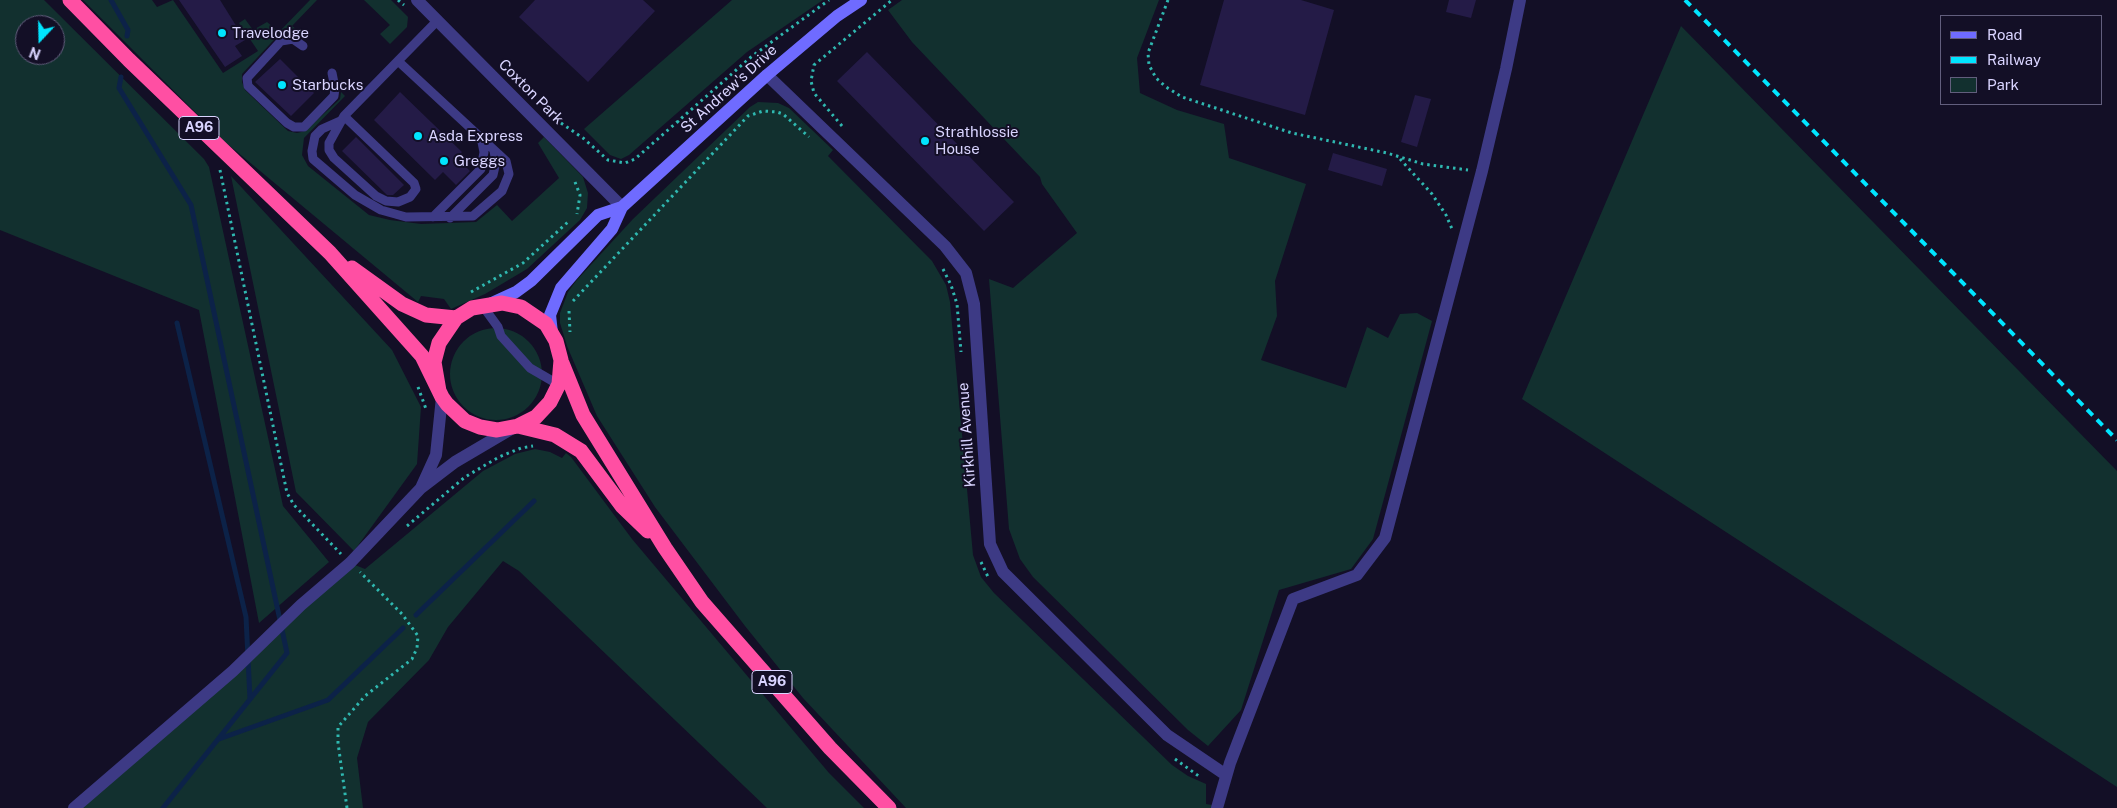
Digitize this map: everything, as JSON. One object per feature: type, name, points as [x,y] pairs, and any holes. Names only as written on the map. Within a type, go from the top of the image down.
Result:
[{"type":"highway","name":"A96","points":[[70,0],[129,60],[330,253],[422,356],[441,394],[452,410],[472,424],[488,429],[516,427],[555,435],[581,451],[622,506],[665,548]]},
{"type":"highway","name":"A96","points":[[330,253],[402,304],[426,315],[456,318]]},
{"type":"highway","name":"A96","points":[[487,304],[512,304],[526,309],[538,318],[552,333],[583,414],[665,548],[702,602],[830,748],[889,808]]},
{"type":"highway","points":[[441,394],[434,372],[436,352],[443,334],[456,318],[487,304]]},
{"type":"highway","name":"A96","points":[[516,427],[544,410],[559,384],[561,360]]},
{"type":"street","name":"Coxton Park","points":[[417,0],[622,207]]},
{"type":"street","name":"St Andrew's Drive","points":[[552,333],[550,316],[561,288],[612,229],[622,207],[767,74],[837,16],[861,0]]},
{"type":"street","points":[[1217,808],[1226,775],[1293,599],[1357,575],[1385,538],[1482,171],[1520,0]]},
{"type":"street","name":"Kirkhill Avenue","points":[[767,74],[945,246],[966,273],[974,304],[990,544],[1003,572],[1167,735],[1226,775]]},
{"type":"street","name":"St Andrew's Drive","points":[[487,304],[516,292],[531,282],[598,215],[622,207]]},
{"type":"street","points":[[421,488],[436,455],[441,394]]},
{"type":"street","points":[[74,808],[233,671],[302,604],[350,563],[421,488],[455,462],[516,427]]},
{"type":"lane","points":[[398,61],[493,148],[508,165],[508,176],[502,190],[477,214],[450,218],[400,216],[381,210],[355,195],[316,164],[312,152],[315,136],[322,129],[342,118],[438,20]]},
{"type":"lane","points":[[303,46],[293,39],[281,41],[247,78],[248,86],[287,123],[294,127],[304,127],[334,96],[335,88],[332,73]]},
{"type":"lane","points":[[342,118],[414,183],[416,189],[413,195],[398,202],[379,198],[334,158],[329,150],[329,143],[342,118]]},
{"type":"lane","points":[[433,217],[481,169],[484,152],[481,137]]},
{"type":"lane","points":[[450,218],[493,175],[496,162],[493,148]]},
{"type":"lane","points":[[487,304],[501,336],[530,368],[576,396]]},
{"type":"path","points":[[555,118],[608,160],[625,163],[634,159],[751,57],[828,0]]},
{"type":"path","points":[[1168,0],[1148,53],[1150,65],[1156,78],[1182,97],[1271,127],[1424,164],[1482,171]]},
{"type":"path","points":[[569,309],[577,295],[748,116],[763,111],[783,114],[810,138]]},
{"type":"path","points":[[1398,157],[1416,174],[1446,215],[1460,254]]},
{"type":"path","points":[[218,165],[286,493],[294,505],[402,614],[418,636],[418,648],[412,660],[365,696],[338,727],[338,743],[346,808]]},
{"type":"path","points":[[515,268],[578,213],[580,195],[578,187],[570,176]]},
{"type":"path","points":[[941,265],[951,285],[957,304],[961,354]]},
{"type":"path","points":[[400,532],[465,477]]},
{"type":"path","points":[[979,555],[986,575],[995,585]]},
{"type":"path","points":[[1170,755],[1187,770],[1207,780]]},
{"type":"green space","points":[[0,0],[44,0],[59,15],[15,15],[15,65],[65,65],[65,21],[204,159],[209,167],[283,506],[329,562],[259,623],[199,310],[0,230]]},
{"type":"green space","points":[[83,0],[152,0],[157,7],[173,0],[223,73],[258,51],[239,23],[245,19],[253,30],[267,22],[279,32],[310,0],[317,0],[292,26],[300,32],[291,33],[285,28],[242,74],[242,82],[245,90],[288,131],[297,133],[305,131],[340,99],[341,92],[345,96],[304,138],[302,155],[308,166],[369,215],[421,224],[476,222],[497,205],[512,221],[559,178],[538,143],[544,137],[583,177],[588,193],[587,208],[580,220],[527,269],[485,294],[451,309],[444,299],[421,296],[418,302],[224,141]]},
{"type":"green space","points":[[364,0],[391,0],[408,17],[407,27],[390,44],[380,34],[390,25]]},
{"type":"green space","points":[[732,0],[823,0],[747,52],[629,155],[621,159],[610,155],[584,129]]},
{"type":"green space","points":[[902,0],[1159,0],[1137,58],[1140,93],[1177,110],[1224,124],[1229,158],[1306,184],[1275,281],[1277,316],[1261,360],[1346,388],[1367,327],[1388,338],[1400,314],[1417,313],[1432,321],[1373,539],[1351,569],[1279,590],[1241,710],[1208,746],[1188,730],[1033,577],[1020,559],[1009,529],[989,279],[1013,288],[1077,233],[1042,184],[1040,177],[912,42],[888,10]]},
{"type":"green space","points":[[1681,26],[2117,471],[2117,787],[1522,399]]},
{"type":"green space","points":[[758,102],[778,103],[789,108],[833,150],[828,156],[932,261],[946,285],[950,302],[973,555],[981,577],[994,593],[1172,765],[1188,776],[1206,784],[1206,804],[1212,805],[1211,808],[906,808],[803,698],[745,626],[655,507],[597,416],[567,346],[560,323],[560,313],[568,292],[576,281],[633,219],[750,107]]},
{"type":"green space","points":[[231,176],[392,350],[421,407],[417,464],[354,551],[296,492]]},
{"type":"green space","points":[[496,328],[514,331],[529,341],[539,356],[542,374],[539,392],[529,407],[514,417],[496,420],[478,417],[463,407],[453,392],[450,374],[453,356],[463,341],[478,331]]},
{"type":"green space","points":[[535,449],[550,452],[562,458],[566,453],[571,457],[632,539],[829,773],[864,808],[767,808],[519,571],[503,561],[448,627],[429,660],[368,722],[357,758],[363,808],[74,808],[350,563],[365,569],[483,471],[515,454]]},
{"type":"building","name":"Travelodge","points":[[179,0],[220,0],[245,40],[235,46],[242,56],[225,67]]},
{"type":"building","points":[[535,0],[643,0],[655,11],[588,82],[519,17]]},
{"type":"building","points":[[1224,0],[1301,0],[1334,10],[1305,115],[1200,85]]},
{"type":"building","points":[[1449,0],[1476,0],[1471,18],[1446,12]]},
{"type":"building","name":"Strathlossie House","points":[[867,52],[1014,202],[984,231],[837,81]]},
{"type":"building","name":"Starbucks","points":[[280,59],[314,93],[291,116],[255,82]]},
{"type":"building","name":"Asda Express","points":[[400,92],[462,152],[457,158],[470,171],[456,185],[443,172],[435,180],[374,120]]},
{"type":"building","points":[[1415,95],[1431,99],[1417,147],[1401,142]]},
{"type":"building","points":[[356,137],[404,185],[393,195],[387,195],[342,151]]},
{"type":"building","points":[[1333,153],[1387,169],[1382,186],[1328,170]]},
{"type":"waterway","points":[[111,0],[128,30],[127,36]]},
{"type":"waterway","points":[[121,77],[119,88],[191,205],[287,653],[163,808]]},
{"type":"waterway","points":[[177,323],[246,617],[250,699]]},
{"type":"waterway","points":[[416,615],[534,501]]},
{"type":"waterway","points":[[219,739],[328,700],[403,628]]},
{"type":"railway","points":[[1685,0],[2117,440]]},
{"type":"place","name":"Travelodge","points":[[222,33]]},
{"type":"place","name":"Starbucks","points":[[282,85]]},
{"type":"place","name":"Asda Express","points":[[418,136]]},
{"type":"place","name":"Strathlossie House","points":[[925,141]]},
{"type":"place","name":"Greggs","points":[[444,161]]}]
